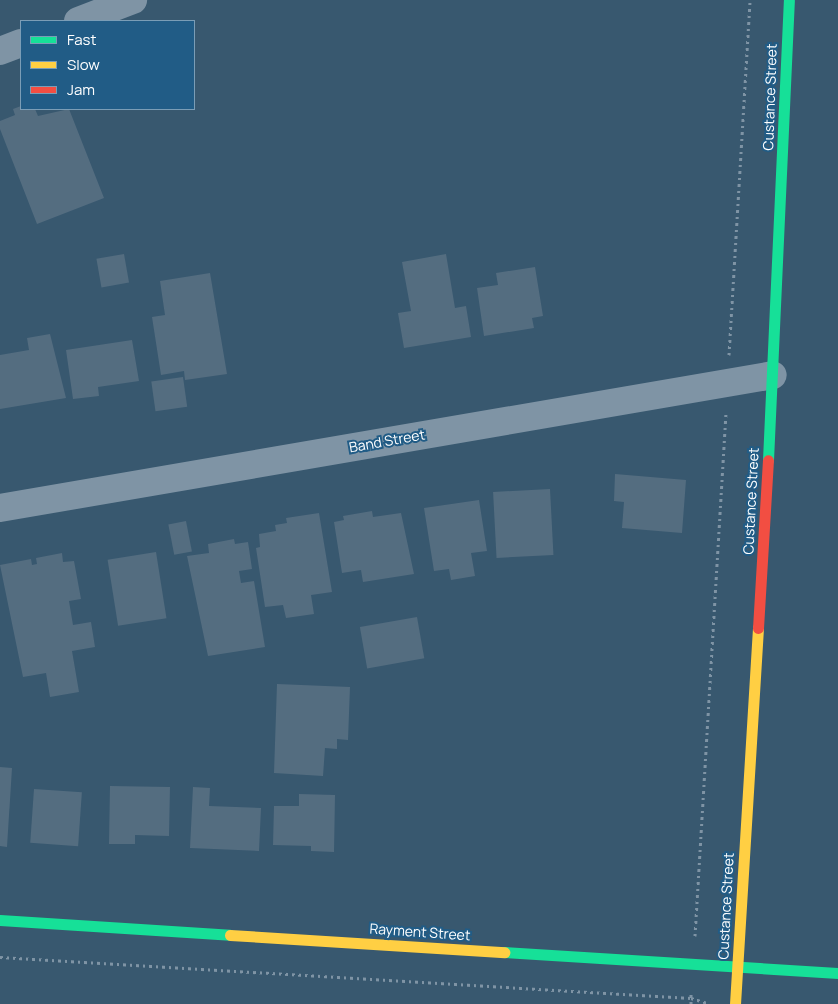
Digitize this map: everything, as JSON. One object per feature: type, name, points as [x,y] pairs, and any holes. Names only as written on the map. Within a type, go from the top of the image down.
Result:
[{"type":"street","points":[[81,20],[133,0]]},
{"type":"street","name":"Custance Street","points":[[735,1004],[773,375],[789,0]]},
{"type":"street","points":[[0,51],[20,43]]},
{"type":"street","name":"Band Street","points":[[0,508],[773,375]]},
{"type":"street","name":"Rayment Street","points":[[0,920],[838,973]]},
{"type":"path","points":[[691,1004],[750,0]]},
{"type":"path","points":[[0,957],[691,998],[712,1004]]},
{"type":"building","points":[[20,106],[20,110],[35,110],[38,116],[69,110],[104,198],[37,224],[0,129],[0,121],[15,115],[13,109]]},
{"type":"building","points":[[124,254],[129,283],[101,287],[96,259]]},
{"type":"building","points":[[446,254],[455,308],[466,306],[471,337],[404,348],[398,313],[411,311],[402,262]]},
{"type":"building","points":[[535,267],[543,316],[532,318],[534,328],[484,336],[477,288],[498,285],[496,273]]},
{"type":"building","points":[[210,273],[227,374],[185,380],[184,371],[161,375],[152,317],[165,315],[160,281]]},
{"type":"building","points":[[50,334],[66,398],[0,409],[0,355],[29,350],[27,338]]},
{"type":"building","points":[[132,340],[139,381],[98,387],[99,396],[73,399],[66,350]]},
{"type":"building","points":[[183,377],[187,407],[155,411],[151,381]]},
{"type":"building","points":[[615,474],[686,480],[682,533],[622,528],[624,502],[614,501]]},
{"type":"building","points":[[550,489],[553,555],[497,558],[493,492]]},
{"type":"building","points":[[479,500],[487,551],[471,553],[475,576],[451,580],[449,569],[434,571],[424,508]]},
{"type":"building","points":[[372,511],[373,517],[401,513],[414,574],[363,582],[361,570],[342,573],[334,522],[344,520],[343,516]]},
{"type":"building","points":[[319,513],[332,592],[311,595],[314,614],[286,618],[283,605],[265,607],[256,548],[260,547],[259,534],[276,531],[275,525],[287,523],[286,518]]},
{"type":"building","points":[[186,521],[192,551],[174,555],[168,524]]},
{"type":"building","points":[[234,539],[235,544],[248,542],[252,569],[239,571],[241,583],[254,581],[265,647],[208,656],[187,556],[209,553],[208,544]]},
{"type":"building","points":[[156,552],[166,618],[118,626],[108,560]]},
{"type":"building","points":[[62,553],[63,562],[74,561],[81,599],[69,601],[73,625],[91,622],[95,647],[72,651],[79,692],[50,697],[46,673],[23,677],[0,565],[31,559],[32,565],[37,564],[36,558]]},
{"type":"building","points":[[417,617],[424,658],[367,668],[360,627]]},
{"type":"building","points":[[277,684],[350,687],[348,740],[337,739],[337,749],[325,748],[323,776],[274,773]]},
{"type":"building","points":[[0,767],[12,768],[7,847],[0,846]]},
{"type":"building","points":[[110,786],[170,787],[169,836],[135,835],[135,844],[109,844]]},
{"type":"building","points":[[193,787],[210,788],[209,806],[261,808],[259,851],[190,848]]},
{"type":"building","points":[[34,789],[82,792],[78,846],[30,843]]},
{"type":"building","points":[[299,794],[335,795],[334,852],[311,851],[311,846],[273,845],[274,806],[299,806]]},
{"type":"traffic: fast","points":[[768,460],[789,0]]},
{"type":"traffic: fast","points":[[0,920],[230,935]]},
{"type":"traffic: fast","points":[[504,952],[838,973]]},
{"type":"traffic: slow","points":[[735,1004],[758,628]]},
{"type":"traffic: slow","points":[[230,935],[504,952]]},
{"type":"traffic: jam","points":[[758,628],[768,460]]}]
